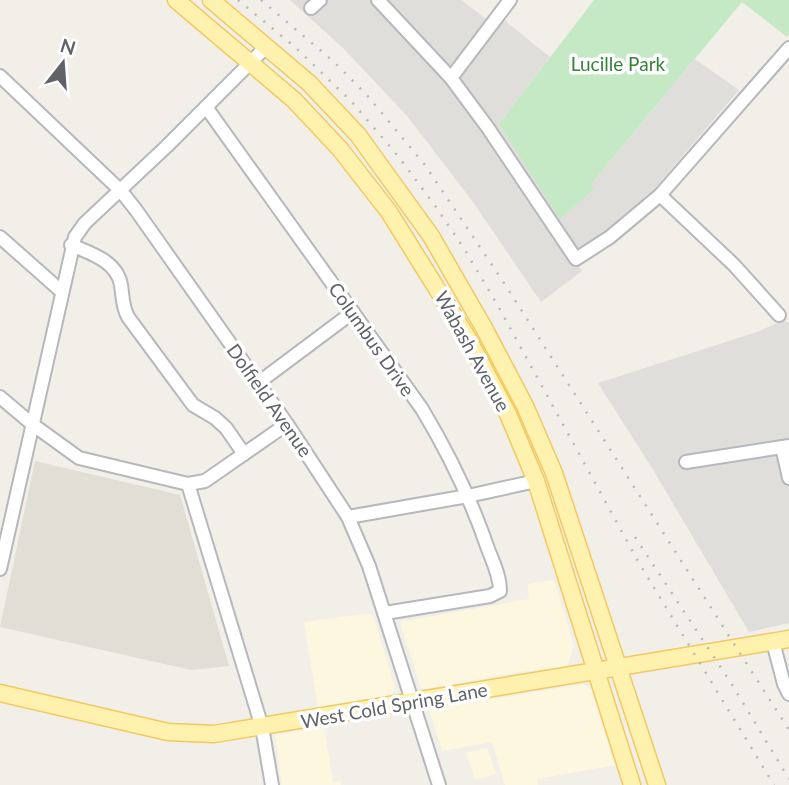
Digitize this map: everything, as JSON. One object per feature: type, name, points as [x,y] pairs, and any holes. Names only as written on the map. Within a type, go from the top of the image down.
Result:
[{"type":"main road","name":"Wabash Avenue","points":[[176,0],[294,100],[332,141],[367,181],[437,287],[491,380],[536,481],[632,785]]},
{"type":"main road","name":"Wabash Avenue","points":[[211,0],[267,46],[335,110],[375,156],[431,236],[484,328],[525,406],[554,473],[657,785]]},
{"type":"main road","name":"West Cold Spring Lane","points":[[0,693],[177,733],[214,734],[781,641]]},
{"type":"street","points":[[378,0],[451,78],[576,259],[610,237],[660,195],[789,48]]},
{"type":"street","points":[[451,78],[510,0]]},
{"type":"street","points":[[1,564],[2,546],[71,245],[79,229],[267,46]]},
{"type":"street","name":"Dolfield Avenue","points":[[0,76],[121,191],[287,424],[348,517],[369,566],[439,785]]},
{"type":"street","name":"Columbus Drive","points":[[206,107],[422,409],[448,453],[468,496],[498,578],[500,591],[490,596],[384,613]]},
{"type":"street","points":[[660,195],[734,265],[779,315]]},
{"type":"street","points":[[0,237],[61,291]]},
{"type":"street","points":[[71,245],[97,256],[112,268],[121,284],[122,301],[128,317],[193,405],[226,428],[244,454]]},
{"type":"street","points":[[258,383],[353,312]]},
{"type":"street","points":[[0,397],[79,458],[188,484],[205,481],[287,424]]},
{"type":"street","points":[[686,462],[786,446],[789,478]]},
{"type":"street","points":[[348,517],[536,481]]},
{"type":"street","points":[[188,484],[262,727],[272,785]]},
{"type":"street","points":[[781,641],[783,684],[789,694]]},
{"type":"shaded area","points":[[290,0],[461,0],[493,24],[499,16],[550,57],[499,124],[506,134],[591,184],[695,59],[739,90],[655,188],[574,258],[582,271],[541,302],[473,202],[408,117],[343,48]]},
{"type":"shaded area","points":[[784,320],[789,323],[789,623],[749,632],[598,383],[757,332]]},
{"type":"shaded area","points":[[35,461],[180,495],[229,666],[191,670],[0,627]]},
{"type":"shaded area","points":[[554,580],[574,646],[566,667],[421,688],[400,622],[529,599],[528,584]]},
{"type":"shaded area","points":[[373,615],[395,687],[392,695],[318,707],[304,622]]},
{"type":"shaded area","points":[[583,684],[591,689],[615,765],[537,779],[538,785],[505,785],[492,742],[442,751],[429,710]]},
{"type":"shaded area","points":[[324,727],[333,782],[340,781],[341,785],[282,785],[275,735]]},
{"type":"shaded area","points":[[487,748],[496,774],[475,780],[466,753]]},
{"type":"green space","name":"Lucille Park","points":[[594,0],[789,0],[789,34],[787,37],[742,2],[591,184],[594,189],[560,219],[499,124]]},
{"type":"railway","points":[[238,0],[296,48],[351,101],[398,156],[436,207],[498,306],[639,563],[774,785]]},
{"type":"railway","points":[[261,0],[333,61],[366,94],[425,165],[504,283],[789,730]]},
{"type":"railway","points":[[635,537],[731,683],[789,779]]}]
